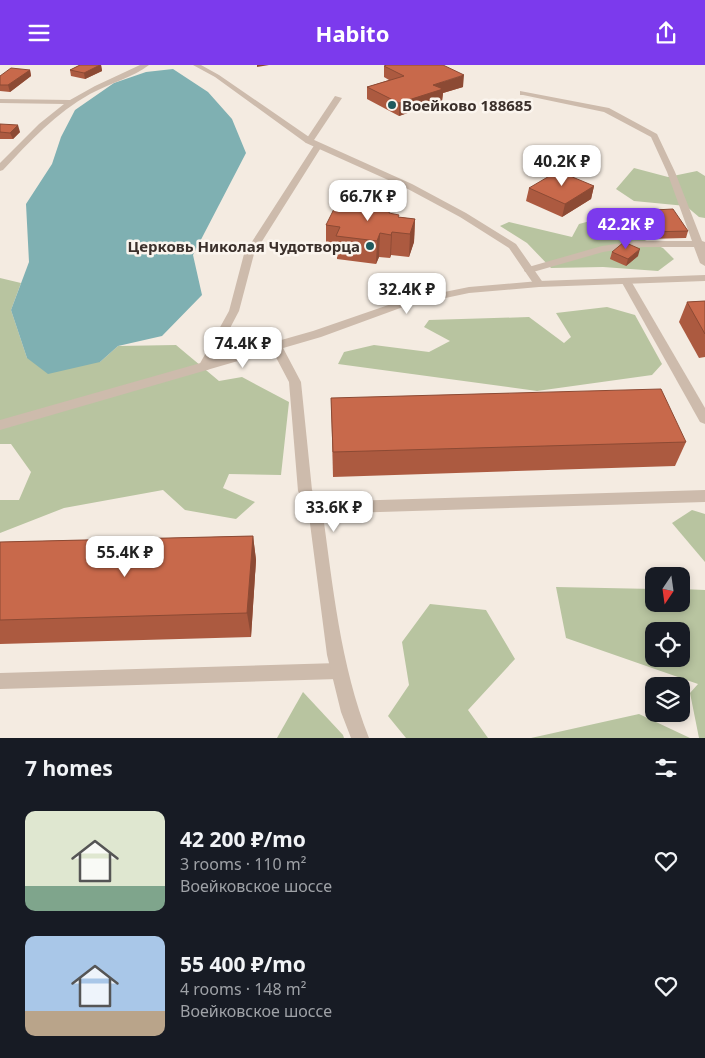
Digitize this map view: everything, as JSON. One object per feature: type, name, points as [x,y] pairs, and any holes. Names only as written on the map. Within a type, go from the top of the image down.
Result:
[{"type":"street","points":[[0,168],[40,127],[71,102],[146,65]]},
{"type":"street","points":[[196,65],[217,76],[314,143],[409,186],[463,215],[513,247],[539,284]]},
{"type":"street","points":[[523,93],[606,110],[654,135],[701,244],[705,263]]},
{"type":"street","points":[[204,367],[234,311],[249,254],[296,178],[338,98]]},
{"type":"street","points":[[0,101],[71,102]]},
{"type":"street","points":[[529,269],[602,249],[635,244],[701,244]]},
{"type":"street","points":[[0,425],[317,334],[400,303],[469,290],[539,284],[705,278]]},
{"type":"street","points":[[626,281],[705,419]]},
{"type":"street","points":[[276,346],[295,382],[305,491],[315,508],[338,671],[360,738]]},
{"type":"street","points":[[315,508],[705,496]]},
{"type":"street","points":[[0,681],[338,671]]},
{"type":"green space","points":[[634,168],[668,177],[697,171],[705,176],[705,218],[699,217],[686,206],[634,201],[616,189]]},
{"type":"green space","points":[[620,213],[630,218],[640,238],[663,248],[674,259],[658,271],[603,267],[551,268],[527,243],[500,226],[509,222],[572,237],[579,224]]},
{"type":"green space","points":[[0,278],[21,283],[11,310],[27,358],[100,362],[118,346],[176,345],[219,381],[242,377],[289,402],[281,475],[229,474],[223,488],[255,502],[236,519],[185,510],[163,490],[64,508],[0,533],[0,500],[19,500],[31,472],[11,444],[0,444]]},
{"type":"green space","points":[[607,307],[635,315],[662,364],[652,375],[537,391],[338,364],[344,352],[374,345],[429,352],[450,341],[424,327],[429,320],[529,317],[564,343],[571,337],[556,313]]},
{"type":"green space","points":[[692,510],[705,514],[705,562],[672,523]]},
{"type":"green space","points":[[556,587],[645,589],[645,613],[690,613],[690,589],[705,590],[705,738],[699,738],[690,693],[698,684],[690,681],[690,677],[678,677],[649,667],[690,667],[690,622],[645,622],[645,666],[566,638]]},
{"type":"green space","points":[[430,604],[486,610],[515,659],[468,710],[488,738],[406,738],[388,716],[409,685],[402,642]]},
{"type":"green space","points":[[303,692],[343,735],[344,738],[277,738]]},
{"type":"green space","points":[[639,714],[645,717],[645,722],[656,722],[690,738],[531,738]]},
{"type":"water","points":[[173,69],[208,92],[232,119],[246,153],[193,255],[202,295],[162,336],[118,346],[100,362],[48,374],[27,358],[11,310],[29,262],[26,204],[52,164],[61,137],[75,110],[114,83],[146,72]]},
{"type":"building","points":[[80,65],[100,65],[84,73],[70,70]]},
{"type":"building","points":[[443,65],[464,75],[433,85],[443,89],[399,103],[367,87],[404,76],[384,66]]},
{"type":"building","points":[[11,68],[30,70],[8,85],[0,85],[0,76]]},
{"type":"building","points":[[0,124],[18,125],[10,133],[0,132]]},
{"type":"building","points":[[558,171],[594,186],[565,204],[529,188]]},
{"type":"building","points":[[351,202],[391,207],[389,213],[399,215],[398,217],[415,219],[410,234],[392,232],[391,235],[380,233],[377,241],[336,236],[340,227],[326,225],[334,209],[347,210]]},
{"type":"building","points":[[673,209],[688,231],[649,232],[635,211]]},
{"type":"building","points":[[624,242],[640,249],[628,259],[612,252]]},
{"type":"building","points":[[705,301],[705,334],[687,302]]},
{"type":"building","points":[[661,389],[686,442],[333,452],[331,398]]},
{"type":"building","points":[[253,536],[247,613],[0,620],[0,542]]},
{"type":"place","name":"Воейково 188685","points":[[392,105]]},
{"type":"place","name":"Церковь Николая Чудотворца","points":[[370,246]]}]
